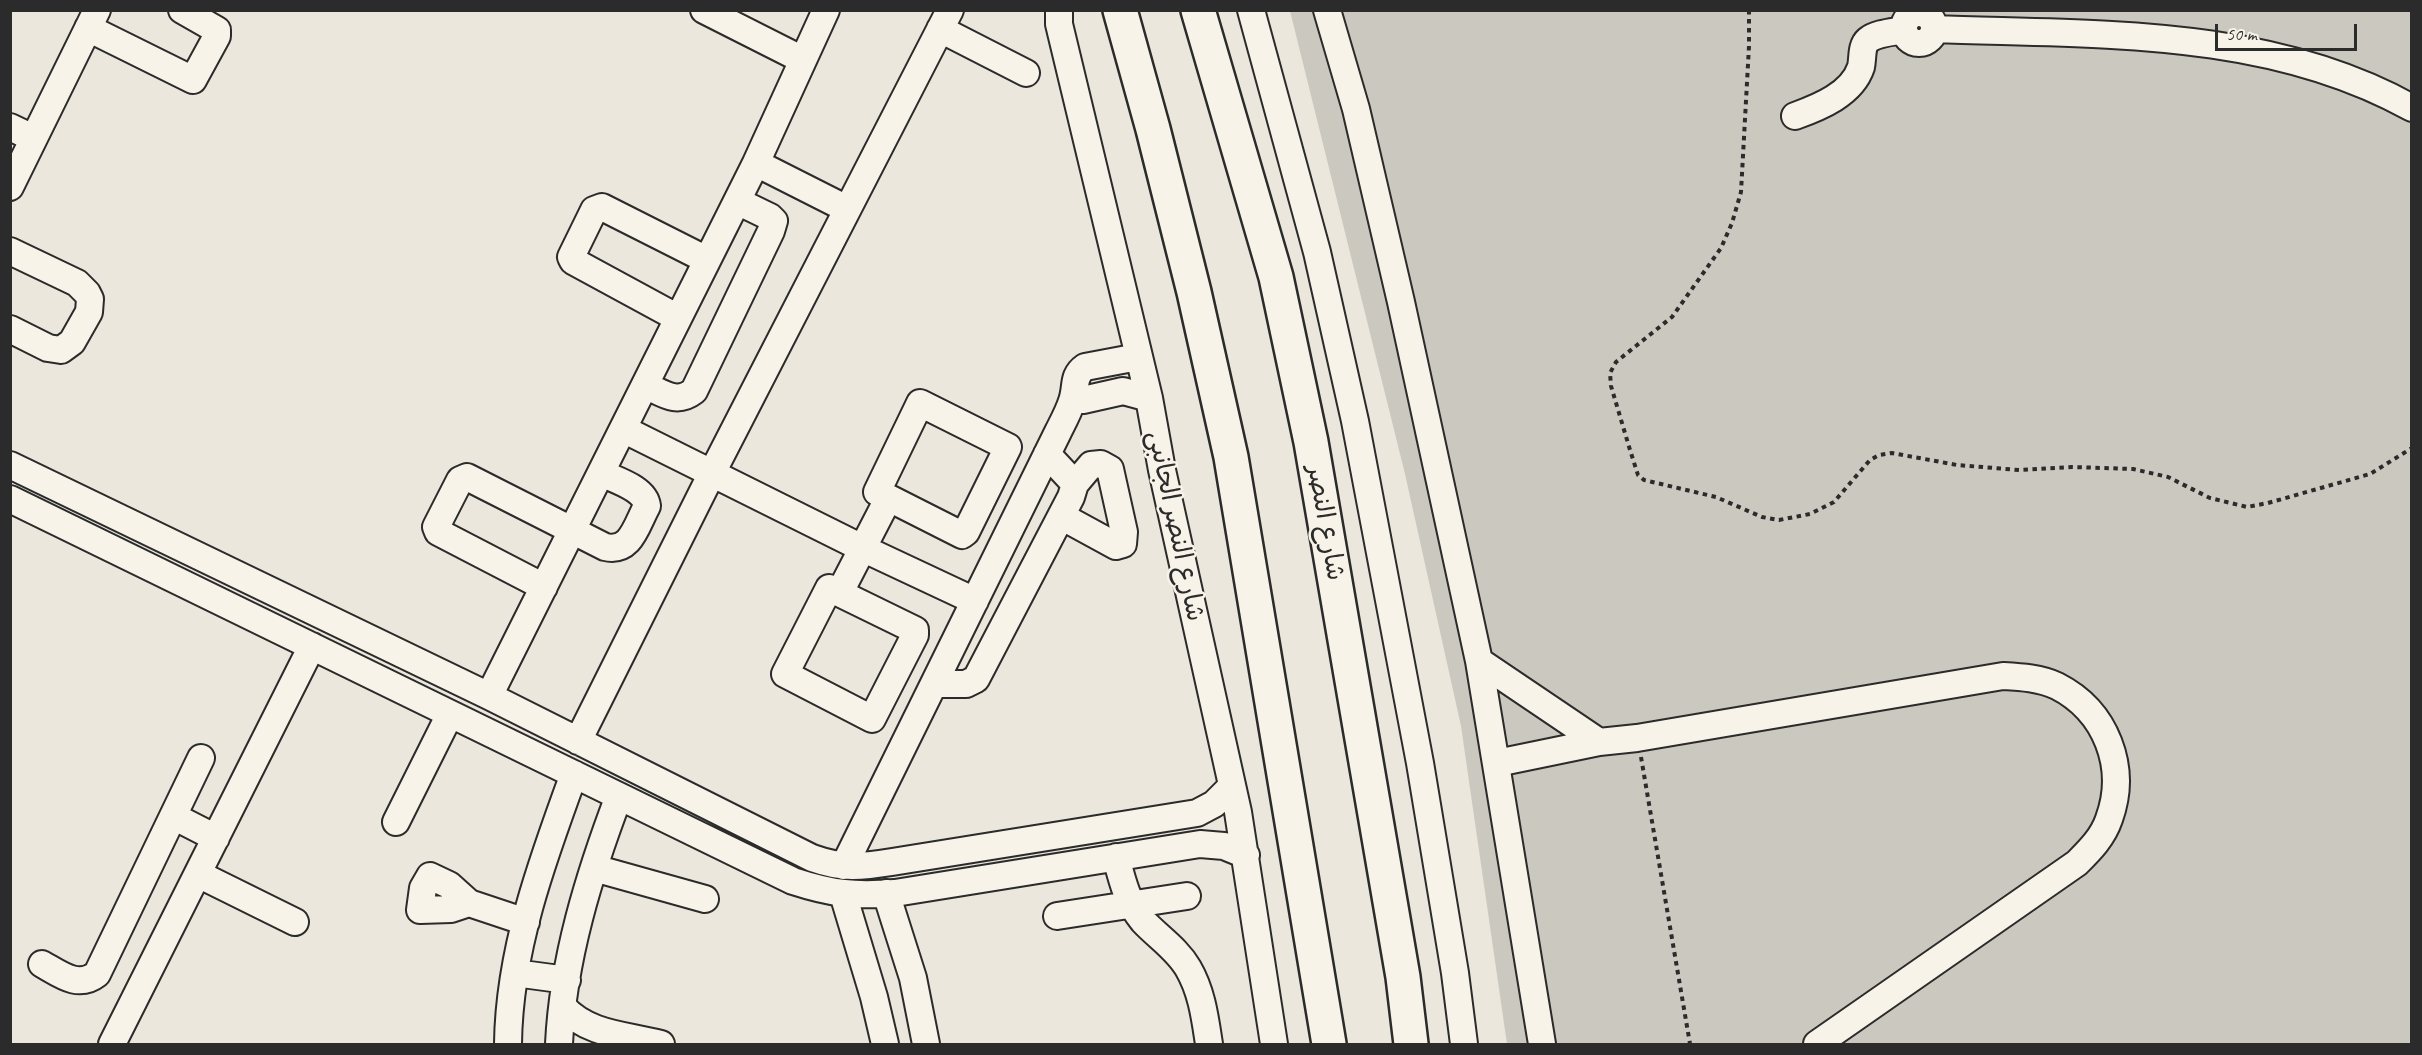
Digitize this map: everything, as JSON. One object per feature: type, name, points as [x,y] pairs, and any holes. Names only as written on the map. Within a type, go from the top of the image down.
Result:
[{"type":"main road","points":[[1120,10],[1183,249],[1232,456],[1329,1044]]},
{"type":"main road","name":"شارع النصر","points":[[1198,10],[1276,277],[1309,431],[1402,977],[1411,1044]]},
{"type":"street","points":[[11,184],[93,19],[193,80],[217,36],[217,30],[182,10]]},
{"type":"street","points":[[704,10],[803,60]]},
{"type":"street","points":[[489,696],[756,163],[826,10]]},
{"type":"street","name":"شارع النصر الجانبى","points":[[1059,10],[1059,24],[1149,398],[1162,470],[1232,786],[1246,855],[1274,1044]]},
{"type":"street","points":[[1251,10],[1317,252],[1355,421],[1420,763],[1455,974],[1464,1044]]},
{"type":"street","points":[[1327,10],[1356,109],[1401,302],[1479,661],[1542,1044]]},
{"type":"street","points":[[1795,116],[1826,103],[1852,83],[1861,66],[1864,45],[1869,39],[1904,30],[1907,19],[1911,15],[1922,13],[1931,18],[1935,29],[2155,38],[2226,47],[2310,65],[2364,85],[2412,108]]},
{"type":"street","points":[[578,741],[711,473],[945,20],[1026,73]]},
{"type":"street","points":[[10,127],[33,138]]},
{"type":"street","points":[[756,163],[847,209]]},
{"type":"street","points":[[645,385],[676,399],[686,397],[694,391],[774,221],[737,201]]},
{"type":"street","points":[[678,318],[573,261],[571,257],[594,210],[602,207],[707,260]]},
{"type":"street","points":[[10,251],[77,283],[87,293],[90,306],[72,342],[61,350],[48,348],[10,329]]},
{"type":"street","points":[[844,866],[1045,459],[1073,399],[1074,382],[1079,371],[1085,367],[1138,357]]},
{"type":"street","points":[[1073,399],[1083,400],[1123,391],[1149,398]]},
{"type":"street","points":[[1008,447],[966,532],[962,535],[877,492],[920,403],[1008,447],[1045,459],[1075,484]]},
{"type":"street","points":[[622,429],[862,549],[975,601]]},
{"type":"street","points":[[934,684],[966,684],[976,679],[1061,516],[1075,484],[1086,470],[1096,463],[1107,465],[1110,469],[1124,532],[1123,544],[1116,546],[1061,516]]},
{"type":"street","points":[[10,465],[489,696],[812,858],[833,865],[854,867],[892,862],[1197,813],[1214,804],[1232,786]]},
{"type":"street","points":[[544,587],[438,532],[436,527],[460,480],[467,477],[605,547],[617,550],[626,545],[647,506],[646,499],[639,492],[601,473]]},
{"type":"street","points":[[840,592],[888,499]]},
{"type":"street","points":[[13,506],[312,646],[794,881],[824,891],[843,894],[886,893],[1200,844],[1224,846],[1246,855]]},
{"type":"street","points":[[872,719],[915,635],[915,630],[829,588],[825,591],[785,674],[907,738]]},
{"type":"street","points":[[112,1044],[312,646]]},
{"type":"street","points":[[382,680],[396,651]]},
{"type":"street","points":[[1479,661],[1599,742]]},
{"type":"street","points":[[1497,763],[1599,742],[1637,738],[2003,676],[2030,678],[2055,685],[2078,699],[2097,718],[2109,742],[2116,768],[2116,795],[2109,820],[2096,844],[2077,863],[1817,1044]]},
{"type":"street","points":[[396,822],[450,714]]},
{"type":"street","points":[[42,964],[76,981],[91,979],[97,974],[201,758]]},
{"type":"street","points":[[508,1044],[508,1017],[526,922],[551,836],[573,774]]},
{"type":"street","points":[[559,1044],[567,980],[577,928],[594,868],[619,796]]},
{"type":"street","points":[[173,816],[216,838]]},
{"type":"street","points":[[1132,824],[1123,886],[1143,920],[1187,966],[1203,1005],[1209,1044]]},
{"type":"street","points":[[594,868],[705,899]]},
{"type":"street","points":[[198,874],[295,922]]},
{"type":"street","points":[[886,893],[913,978],[926,1044]]},
{"type":"street","points":[[843,894],[874,998],[885,1044]]},
{"type":"street","points":[[1057,916],[1187,896]]},
{"type":"street","points":[[469,903],[526,922]]},
{"type":"street","points":[[515,973],[567,980]]},
{"type":"street","points":[[563,1007],[571,1016],[587,1026],[661,1044]]},
{"type":"path","points":[[1749,10],[1741,192],[1732,223],[1720,248],[1672,318],[1616,362],[1610,373],[1611,386],[1629,450],[1638,475],[1644,480],[1716,497],[1762,517],[1779,520],[1810,514],[1834,502],[1870,460],[1879,455],[1892,453],[1957,465],[2019,470],[2072,467],[2133,469],[2168,477],[2210,498],[2247,507],[2370,474],[2412,448]]},
{"type":"path","points":[[1637,738],[1690,1044]]},
{"type":"shaded area","points":[[1290,11],[2411,11],[2411,1044],[1507,1044],[1461,726],[1405,474]]}]
